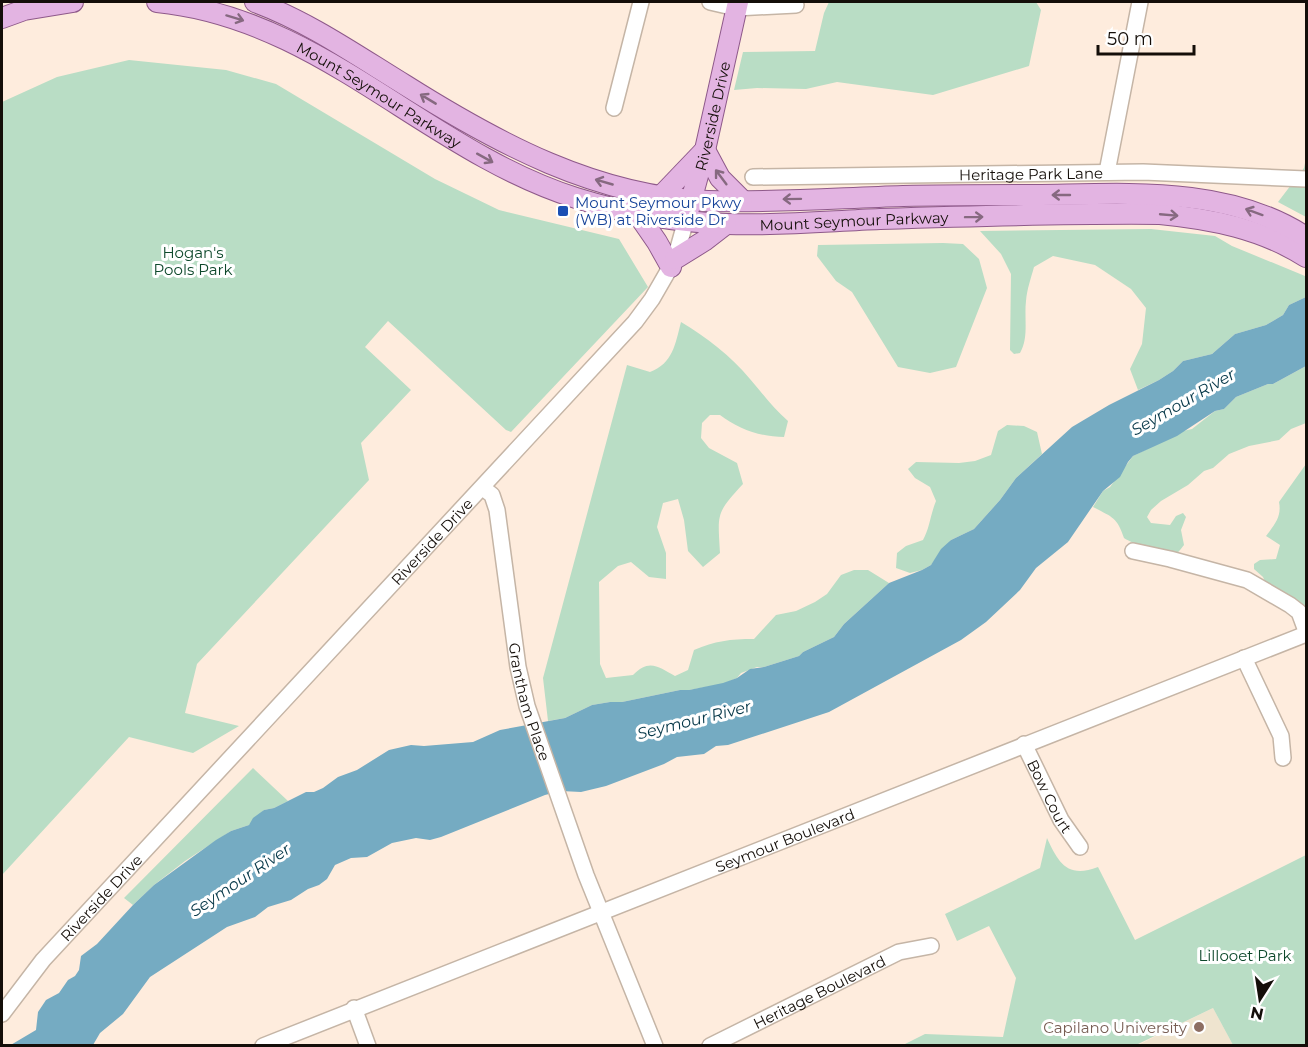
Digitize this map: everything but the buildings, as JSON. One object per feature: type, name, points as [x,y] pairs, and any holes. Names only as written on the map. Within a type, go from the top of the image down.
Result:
[{"type":"main road","points":[[2,18],[24,10],[73,2]]},
{"type":"main road","name":"Mount Seymour Parkway","points":[[157,2],[204,9],[243,20],[287,39],[335,64],[495,164],[574,197],[637,213],[726,224],[1160,214],[1209,220],[1246,229],[1280,242],[1306,257]]},
{"type":"main road","name":"Mount Seymour Parkway","points":[[255,2],[312,28],[494,139],[578,175],[661,196],[742,200],[904,196],[1129,194],[1184,196],[1249,210],[1279,222],[1306,237]]},
{"type":"main road","name":"Riverside Drive","points":[[686,220],[705,150],[737,5]]},
{"type":"main road","points":[[661,196],[705,150],[720,178],[742,200]]},
{"type":"main road","points":[[637,213],[673,263],[726,224]]},
{"type":"street","points":[[614,108],[641,2]]},
{"type":"street","points":[[710,2],[737,5],[796,4]]},
{"type":"street","points":[[1107,172],[1140,2]]},
{"type":"street","name":"Heritage Park Lane","points":[[753,177],[1107,172],[1306,179]]},
{"type":"street","name":"Riverside Drive","points":[[2,1014],[58,944],[635,322],[652,299],[673,263],[686,220]]},
{"type":"street","name":"Grantham Place","points":[[483,488],[492,495],[497,510],[518,667],[529,713],[586,875],[602,912]]},
{"type":"street","points":[[1133,551],[1247,580],[1299,612],[1306,633]]},
{"type":"street","name":"Seymour Boulevard","points":[[263,1046],[354,1008],[1306,633]]},
{"type":"street","points":[[1244,658],[1281,736],[1283,758]]},
{"type":"street","name":"Bow Court","points":[[1024,744],[1061,820],[1080,847]]},
{"type":"street","points":[[602,912],[655,1046]]},
{"type":"street","name":"Heritage Boulevard","points":[[710,1046],[899,952],[931,946]]},
{"type":"street","points":[[354,1008],[368,1046]]},
{"type":"shaded area","name":"Capilano University","points":[[1213,1008],[1233,1045],[1136,1046]]},
{"type":"green space","points":[[829,2],[1036,2],[1041,10],[1029,66],[933,95],[837,82],[806,89],[734,90],[743,52],[815,51]]},
{"type":"green space","name":"Hogan's Pools Park","points":[[129,60],[226,70],[276,84],[435,179],[499,210],[619,239],[648,287],[511,432],[506,430],[388,321],[365,347],[411,390],[361,443],[369,480],[197,664],[185,713],[239,726],[193,753],[129,737],[2,875],[2,102],[57,77]]},
{"type":"green space","points":[[1306,158],[1306,217],[1278,202],[1304,168]]},
{"type":"green space","points":[[1151,229],[1215,236],[1232,246],[1305,276],[1306,297],[1289,305],[1283,315],[1266,325],[1235,334],[1212,354],[1183,361],[1173,371],[1138,390],[1130,369],[1142,344],[1146,308],[1131,289],[1095,265],[1053,256],[1034,267],[1027,297],[1023,347],[1020,353],[1014,354],[1010,350],[1011,274],[1001,254],[980,231]]},
{"type":"green space","points":[[963,244],[979,259],[987,288],[956,367],[930,373],[898,367],[852,292],[836,281],[817,256],[818,245]]},
{"type":"green space","points":[[681,322],[726,355],[788,421],[784,437],[767,436],[750,431],[720,415],[710,415],[702,423],[701,438],[709,448],[737,463],[743,484],[727,502],[720,515],[720,553],[703,567],[688,551],[684,520],[678,499],[663,503],[657,527],[666,553],[666,579],[649,577],[631,562],[618,566],[599,582],[600,664],[606,678],[633,675],[649,665],[659,667],[675,676],[688,670],[694,650],[723,641],[754,639],[776,615],[796,611],[815,602],[827,594],[841,575],[854,570],[868,570],[889,583],[844,624],[834,637],[799,656],[757,667],[723,684],[592,705],[565,718],[548,721],[543,678],[627,365],[650,372],[664,364],[672,352]]},
{"type":"green space","points":[[1306,366],[1306,423],[1291,429],[1279,440],[1249,446],[1229,454],[1213,468],[1204,471],[1151,510],[1147,517],[1151,523],[1170,525],[1176,516],[1183,513],[1186,517],[1181,530],[1184,545],[1177,552],[1162,553],[1124,538],[1113,518],[1093,507],[1103,491],[1110,487],[1133,456],[1183,431],[1192,429],[1215,411],[1224,409],[1236,397],[1273,384]]},
{"type":"green space","points":[[1007,425],[1024,426],[1037,432],[1042,454],[1016,478],[974,529],[951,540],[931,565],[910,573],[896,568],[897,553],[906,546],[923,540],[936,501],[930,487],[915,478],[908,469],[916,462],[959,463],[975,461],[991,455],[998,431]]},
{"type":"green space","points":[[1306,464],[1306,613],[1266,584],[1263,577],[1254,569],[1254,564],[1260,560],[1276,559],[1280,545],[1266,536],[1278,516],[1279,502]]},
{"type":"green space","points":[[253,768],[288,801],[264,810],[249,825],[231,831],[185,861],[133,905],[124,898]]},
{"type":"green space","name":"Lillooet Park","points":[[1047,838],[1055,854],[1065,866],[1078,871],[1098,867],[1135,940],[1306,855],[1306,1045],[1233,1045],[1213,1008],[1136,1045],[903,1045],[925,1034],[1003,1037],[1016,978],[989,926],[957,941],[945,914],[1040,868]]},
{"type":"water","name":"Seymour River","points":[[1306,297],[1306,366],[1273,384],[1236,397],[1224,409],[1215,411],[1177,436],[1133,456],[1120,477],[1103,491],[1068,542],[1036,568],[1020,590],[986,622],[961,640],[829,712],[728,745],[716,746],[704,754],[677,757],[606,786],[581,792],[561,791],[545,795],[441,837],[430,840],[416,838],[392,843],[367,857],[351,858],[335,865],[327,879],[319,885],[291,900],[268,907],[255,917],[227,927],[150,977],[123,1014],[100,1033],[93,1045],[9,1046],[36,1030],[38,1012],[46,1000],[59,993],[68,980],[75,976],[79,970],[81,956],[97,944],[154,885],[216,840],[231,831],[249,825],[253,818],[264,810],[274,808],[306,792],[314,792],[323,788],[338,777],[357,770],[389,750],[411,745],[473,742],[500,730],[565,718],[592,705],[622,702],[723,683],[737,678],[750,669],[799,656],[834,637],[844,624],[889,583],[931,565],[941,549],[951,540],[974,529],[1016,478],[1072,427],[1159,380],[1183,361],[1212,354],[1235,334],[1266,325],[1283,315],[1289,305]]},
{"type":"place","name":"Mount Seymour Pkwy (WB) at Riverside Dr","points":[[563,211]]},
{"type":"place","name":"Capilano University","points":[[1199,1027]]}]
